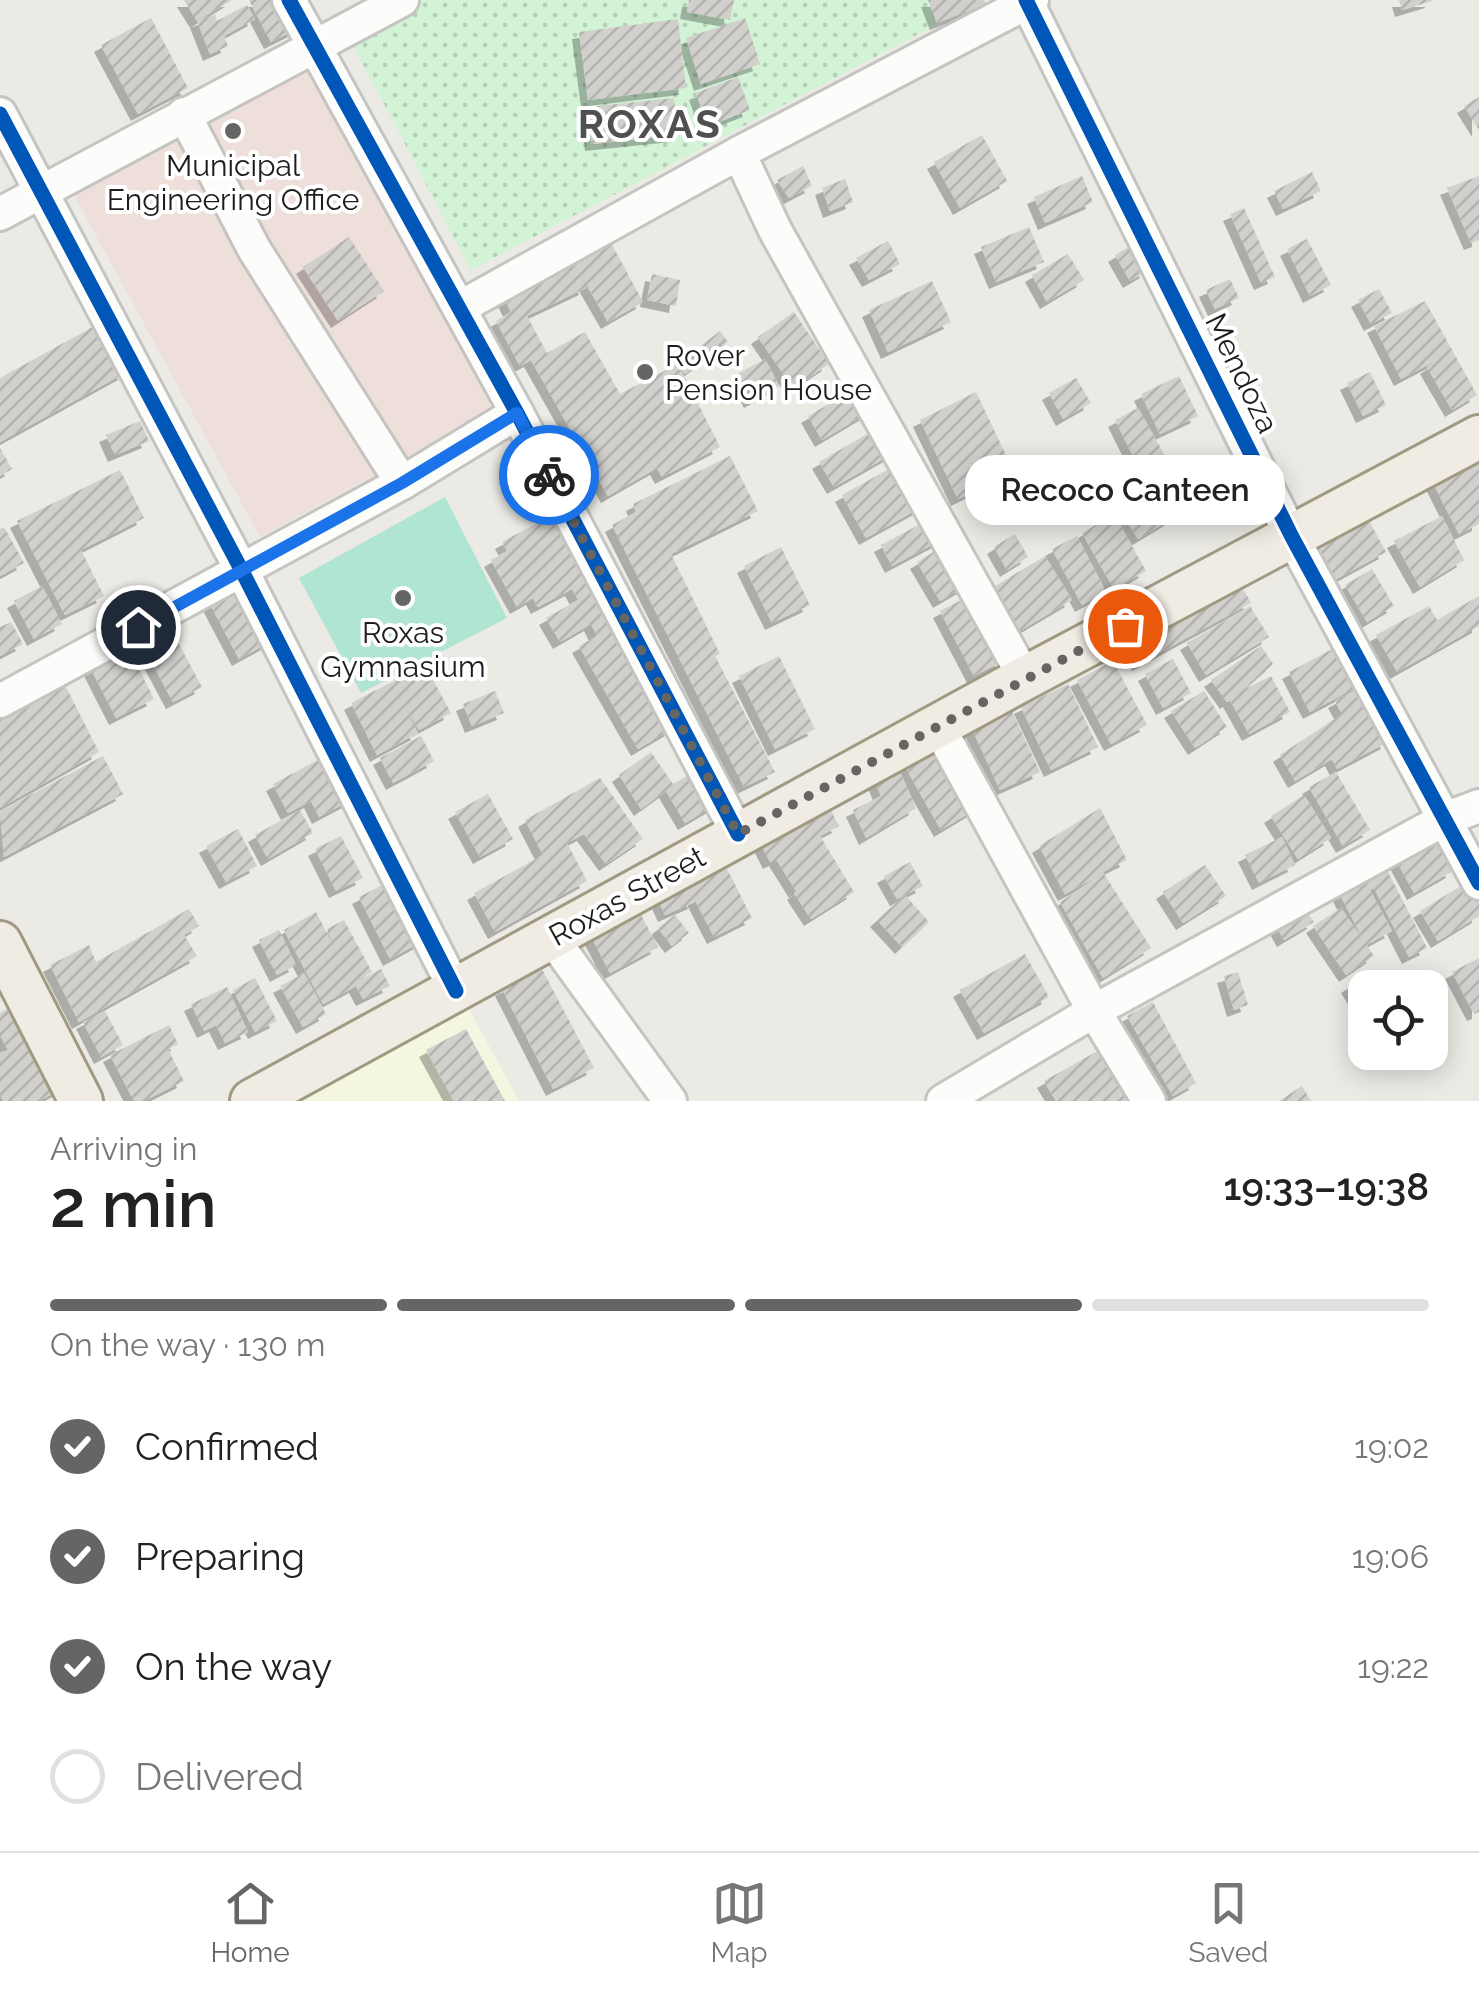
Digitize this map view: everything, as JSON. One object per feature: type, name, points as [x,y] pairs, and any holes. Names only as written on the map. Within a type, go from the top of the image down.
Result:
[{"type":"main road","name":"Roxas Street","points":[[252,1101],[1025,678],[1479,436]]},
{"type":"main road","points":[[0,944],[81,1101]]},
{"type":"street","points":[[289,0],[517,413],[738,834]]},
{"type":"street","points":[[0,214],[402,0]]},
{"type":"street","points":[[459,308],[738,154],[1029,1]]},
{"type":"street","name":"Mendoza","points":[[1029,1],[1292,537],[1479,883]]},
{"type":"street","points":[[0,114],[242,571],[456,992]]},
{"type":"street","points":[[184,114],[254,249],[402,483]]},
{"type":"street","points":[[738,154],[775,230],[1025,678]]},
{"type":"street","points":[[0,702],[402,483],[517,413]]},
{"type":"street","points":[[938,726],[1094,1011],[1149,1101]]},
{"type":"street","points":[[944,1101],[1094,1011],[1446,818],[1479,806]]},
{"type":"street","points":[[552,938],[670,1101]]},
{"type":"shaded area","points":[[316,54],[509,402],[260,537],[69,186]]},
{"type":"shaded area","points":[[469,1009],[519,1101],[295,1101]]},
{"type":"green space","points":[[411,0],[983,0],[471,270],[347,34]]},
{"type":"green space","name":"Roxas Gymnasium","points":[[445,497],[507,618],[361,693],[299,578]]},
{"type":"building","points":[[184,0],[232,0],[197,21]]},
{"type":"building","points":[[249,0],[282,0],[297,29],[271,42]]},
{"type":"building","points":[[689,0],[734,0],[730,20],[687,12]]},
{"type":"building","points":[[928,0],[984,0],[986,4],[937,23]]},
{"type":"building","points":[[1399,0],[1432,0],[1432,1],[1402,10]]},
{"type":"building","points":[[247,5],[255,19],[224,36],[228,46],[210,54],[197,21],[215,14],[217,21]]},
{"type":"building","points":[[151,18],[188,88],[138,114],[101,45]]},
{"type":"building","points":[[745,18],[760,64],[701,84],[686,38]]},
{"type":"building","points":[[678,19],[686,88],[588,100],[579,32]]},
{"type":"building","points":[[738,77],[750,110],[708,126],[696,93]]},
{"type":"building","points":[[1479,97],[1479,130],[1464,106]]},
{"type":"building","points":[[674,98],[678,135],[592,144],[588,107]]},
{"type":"building","points":[[982,135],[1007,181],[960,208],[934,162]]},
{"type":"building","points":[[803,166],[812,186],[789,198],[777,180]]},
{"type":"building","points":[[1312,172],[1321,191],[1283,209],[1274,191]]},
{"type":"building","points":[[1082,176],[1093,202],[1045,223],[1034,197]]},
{"type":"building","points":[[1479,176],[1479,240],[1471,243],[1447,188]]},
{"type":"building","points":[[845,179],[853,202],[830,211],[822,188]]},
{"type":"building","points":[[1244,208],[1275,277],[1261,283],[1230,214]]},
{"type":"building","points":[[1029,227],[1044,262],[996,282],[981,247]]},
{"type":"building","points":[[349,237],[384,291],[338,321],[303,267]]},
{"type":"building","points":[[609,239],[643,302],[608,322],[579,272],[586,288],[527,316],[547,353],[585,332],[620,394],[678,364],[720,447],[662,477],[657,468],[608,496],[531,360],[520,366],[496,321],[511,312],[502,293]]},
{"type":"building","points":[[1307,239],[1331,285],[1310,296],[1287,249]]},
{"type":"building","points":[[888,241],[900,264],[869,280],[856,258]]},
{"type":"building","points":[[1132,245],[1147,271],[1130,281],[1115,255]]},
{"type":"building","points":[[1068,254],[1084,280],[1047,302],[1032,275]]},
{"type":"building","points":[[652,274],[680,280],[676,306],[647,300]]},
{"type":"building","points":[[1230,279],[1239,298],[1215,309],[1206,290]]},
{"type":"building","points":[[932,281],[951,322],[888,352],[869,310]]},
{"type":"building","points":[[1379,289],[1392,313],[1371,324],[1358,300]]},
{"type":"building","points":[[1425,301],[1477,395],[1452,410],[1427,367],[1441,358],[1401,379],[1374,326]]},
{"type":"building","points":[[794,312],[829,364],[793,388],[758,337]]},
{"type":"building","points":[[98,324],[125,373],[0,442],[0,378]]},
{"type":"building","points":[[720,331],[728,342],[685,374],[678,364]]},
{"type":"building","points":[[765,359],[779,386],[751,401],[737,374]]},
{"type":"building","points":[[1370,372],[1386,405],[1363,416],[1347,383]]},
{"type":"building","points":[[1179,376],[1198,416],[1160,434],[1141,394]]},
{"type":"building","points":[[1076,378],[1091,403],[1063,419],[1049,393]]},
{"type":"building","points":[[855,389],[869,412],[822,440],[808,416]]},
{"type":"building","points":[[976,392],[1014,472],[958,499],[920,420]]},
{"type":"building","points":[[1138,408],[1185,491],[1169,501],[1148,468],[1164,458],[1140,470],[1115,420]]},
{"type":"building","points":[[140,421],[149,441],[115,455],[106,435]]},
{"type":"building","points":[[879,427],[894,453],[834,487],[819,462]]},
{"type":"building","points":[[0,448],[12,469],[0,476]]},
{"type":"building","points":[[1479,452],[1479,524],[1459,534],[1430,477]]},
{"type":"building","points":[[730,456],[758,511],[671,554],[720,654],[715,656],[775,772],[744,787],[612,525],[636,512],[633,504]]},
{"type":"building","points":[[898,464],[922,507],[866,538],[842,495]]},
{"type":"building","points":[[120,470],[144,518],[81,550],[104,596],[65,615],[17,521]]},
{"type":"building","points":[[1140,470],[1171,519],[1138,539],[1108,490]]},
{"type":"building","points":[[1360,504],[1386,552],[1333,581],[1307,533]]},
{"type":"building","points":[[554,514],[672,729],[638,749],[579,646],[597,636],[591,624],[560,642],[546,618],[578,600],[572,589],[538,607],[533,598],[517,607],[491,560],[507,551],[502,542]]},
{"type":"building","points":[[1114,514],[1146,571],[1114,589],[1082,533]]},
{"type":"building","points":[[1442,516],[1464,560],[1420,587],[1394,541]]},
{"type":"building","points":[[930,519],[941,540],[892,566],[881,545]]},
{"type":"building","points":[[4,527],[24,563],[0,576],[0,529]]},
{"type":"building","points":[[1015,534],[1028,557],[1007,570],[994,547]]},
{"type":"building","points":[[1077,536],[1106,592],[1082,605],[1052,549]]},
{"type":"building","points":[[781,547],[810,605],[772,623],[744,566]]},
{"type":"building","points":[[940,548],[964,587],[940,601],[917,562]]},
{"type":"building","points":[[1045,556],[1072,600],[1013,635],[987,591]]},
{"type":"building","points":[[1372,569],[1394,606],[1367,622],[1345,585]]},
{"type":"building","points":[[1234,573],[1251,603],[1139,664],[1123,634]]},
{"type":"building","points":[[42,586],[62,624],[34,639],[14,601]]},
{"type":"building","points":[[238,587],[268,643],[239,659],[209,602]]},
{"type":"building","points":[[969,596],[1003,661],[974,676],[940,611]]},
{"type":"building","points":[[1479,596],[1479,626],[1397,672],[1376,635],[1429,606],[1437,620]]},
{"type":"building","points":[[1250,606],[1269,637],[1206,675],[1187,643]]},
{"type":"building","points":[[11,622],[23,644],[0,656],[0,627]]},
{"type":"building","points":[[171,629],[202,687],[173,702],[142,644]]},
{"type":"building","points":[[1340,645],[1361,685],[1310,712],[1289,672]]},
{"type":"building","points":[[1261,646],[1273,664],[1245,689],[1271,676],[1290,712],[1249,734],[1230,700],[1227,702],[1211,680]]},
{"type":"building","points":[[128,647],[154,699],[116,718],[90,667]]},
{"type":"building","points":[[779,656],[815,729],[775,749],[739,676]]},
{"type":"building","points":[[1173,659],[1191,693],[1163,708],[1145,674]]},
{"type":"building","points":[[1113,661],[1147,725],[1111,744],[1077,680]]},
{"type":"building","points":[[425,665],[451,713],[419,730],[400,698],[418,733],[377,755],[351,703]]},
{"type":"building","points":[[63,681],[99,752],[0,808],[0,714]]},
{"type":"building","points":[[1068,684],[1098,747],[1051,770],[1021,707]]},
{"type":"building","points":[[1359,688],[1388,742],[1337,769],[1332,759],[1295,781],[1280,755],[1342,714],[1335,701]]},
{"type":"building","points":[[495,691],[504,713],[472,726],[463,704]]},
{"type":"building","points":[[1204,691],[1227,727],[1195,748],[1171,711]]},
{"type":"building","points":[[1007,700],[1040,772],[1000,790],[967,718]]},
{"type":"building","points":[[421,736],[434,761],[393,783],[380,758]]},
{"type":"building","points":[[935,738],[976,809],[941,830],[900,758]]},
{"type":"building","points":[[651,752],[673,784],[694,772],[714,806],[685,823],[666,791],[641,809],[619,775]]},
{"type":"building","points":[[327,755],[351,800],[319,817],[311,801],[288,813],[273,784]]},
{"type":"building","points":[[103,756],[123,794],[4,857],[0,811]]},
{"type":"building","points":[[896,763],[916,808],[866,838],[853,810],[881,796],[872,774]]},
{"type":"building","points":[[1336,772],[1370,830],[1343,846],[1309,787]]},
{"type":"building","points":[[600,778],[643,839],[606,864],[584,834],[567,843],[587,881],[495,932],[474,893],[543,855],[525,820]]},
{"type":"building","points":[[488,794],[513,839],[480,857],[455,812]]},
{"type":"building","points":[[1304,795],[1331,838],[1298,859],[1271,816]]},
{"type":"building","points":[[825,799],[839,826],[820,836],[854,892],[811,919],[794,893],[805,885],[796,891],[776,859],[770,862],[756,834]]},
{"type":"building","points":[[1100,808],[1127,860],[1103,872],[1151,948],[1103,978],[1060,902],[1099,876],[1065,894],[1039,846]]},
{"type":"building","points":[[300,810],[313,833],[268,859],[255,835]]},
{"type":"building","points":[[238,829],[257,866],[226,882],[206,846]]},
{"type":"building","points":[[341,836],[363,878],[336,891],[315,849]]},
{"type":"building","points":[[1282,837],[1295,865],[1259,883],[1245,855]]},
{"type":"building","points":[[1433,837],[1453,871],[1414,893],[1395,858]]},
{"type":"building","points":[[1382,860],[1427,948],[1409,957],[1374,888],[1370,890],[1392,931],[1366,945],[1335,885]]},
{"type":"building","points":[[723,861],[752,918],[714,937],[690,890],[695,902],[665,915],[655,893]]},
{"type":"building","points":[[910,862],[923,886],[897,899],[884,876]]},
{"type":"building","points":[[1205,865],[1226,896],[1183,923],[1163,892]]},
{"type":"building","points":[[390,881],[421,942],[390,959],[359,897]]},
{"type":"building","points":[[1466,883],[1479,904],[1479,916],[1438,941],[1420,911]]},
{"type":"building","points":[[905,895],[929,922],[902,947],[877,920]]},
{"type":"building","points":[[1304,907],[1314,922],[1284,940],[1275,924]]},
{"type":"building","points":[[1341,908],[1374,956],[1348,970],[1346,975],[1313,926]]},
{"type":"building","points":[[189,909],[199,926],[184,935],[197,956],[79,1022],[50,965],[89,945],[96,962]]},
{"type":"building","points":[[316,912],[337,953],[327,929],[344,920],[372,972],[354,983],[381,969],[390,986],[363,999],[356,986],[323,1004],[284,930]]},
{"type":"building","points":[[640,913],[658,947],[610,973],[592,938]]},
{"type":"building","points":[[675,915],[689,933],[672,946],[658,928]]},
{"type":"building","points":[[279,930],[296,965],[277,975],[259,940]]},
{"type":"building","points":[[1025,954],[1049,997],[984,1033],[960,990]]},
{"type":"building","points":[[1479,958],[1479,1012],[1474,1014],[1452,972]]},
{"type":"building","points":[[542,969],[594,1068],[553,1089],[502,989]]},
{"type":"building","points":[[1238,972],[1248,1005],[1234,1010],[1224,976]]},
{"type":"building","points":[[304,973],[326,1014],[303,1027],[280,986]]},
{"type":"building","points":[[255,978],[277,1021],[255,1032],[233,990]]},
{"type":"building","points":[[227,987],[248,1032],[225,1043],[216,1025],[204,1031],[191,1004]]},
{"type":"building","points":[[1153,1002],[1196,1083],[1173,1096],[1127,1016]]},
{"type":"building","points":[[12,1006],[63,1088],[39,1101],[3,1101],[0,1094],[0,1053],[8,1050],[0,1035],[0,1013]]},
{"type":"building","points":[[105,1011],[123,1045],[101,1057],[83,1022]]},
{"type":"building","points":[[169,1025],[178,1044],[168,1049],[184,1081],[144,1101],[134,1101],[110,1055]]},
{"type":"building","points":[[466,1029],[505,1101],[454,1101],[426,1050]]},
{"type":"building","points":[[1103,1048],[1132,1101],[1056,1101],[1044,1081]]},
{"type":"building","points":[[1302,1086],[1311,1101],[1279,1101]]},
{"type":"cycle path","points":[[289,0],[517,413],[738,834]]},
{"type":"cycle path","points":[[1026,0],[1292,537],[1479,883]]},
{"type":"cycle path","points":[[0,114],[242,571],[456,991]]},
{"type":"way so far","points":[[549,475],[738,834],[1125,626]]},
{"type":"place","name":"Municipal Engineering Office","points":[[233,131]]},
{"type":"place","name":"Rover Pension House","points":[[645,372]]},
{"type":"place","name":"Roxas Gymnasium","points":[[403,598]]},
{"type":"place","name":"Recoco Canteen","points":[[1125,626]]},
{"type":"district","name":"ROXAS","points":[[650,123]]},
{"type":"route","points":[[138,627],[402,483],[517,413],[549,475]]}]
